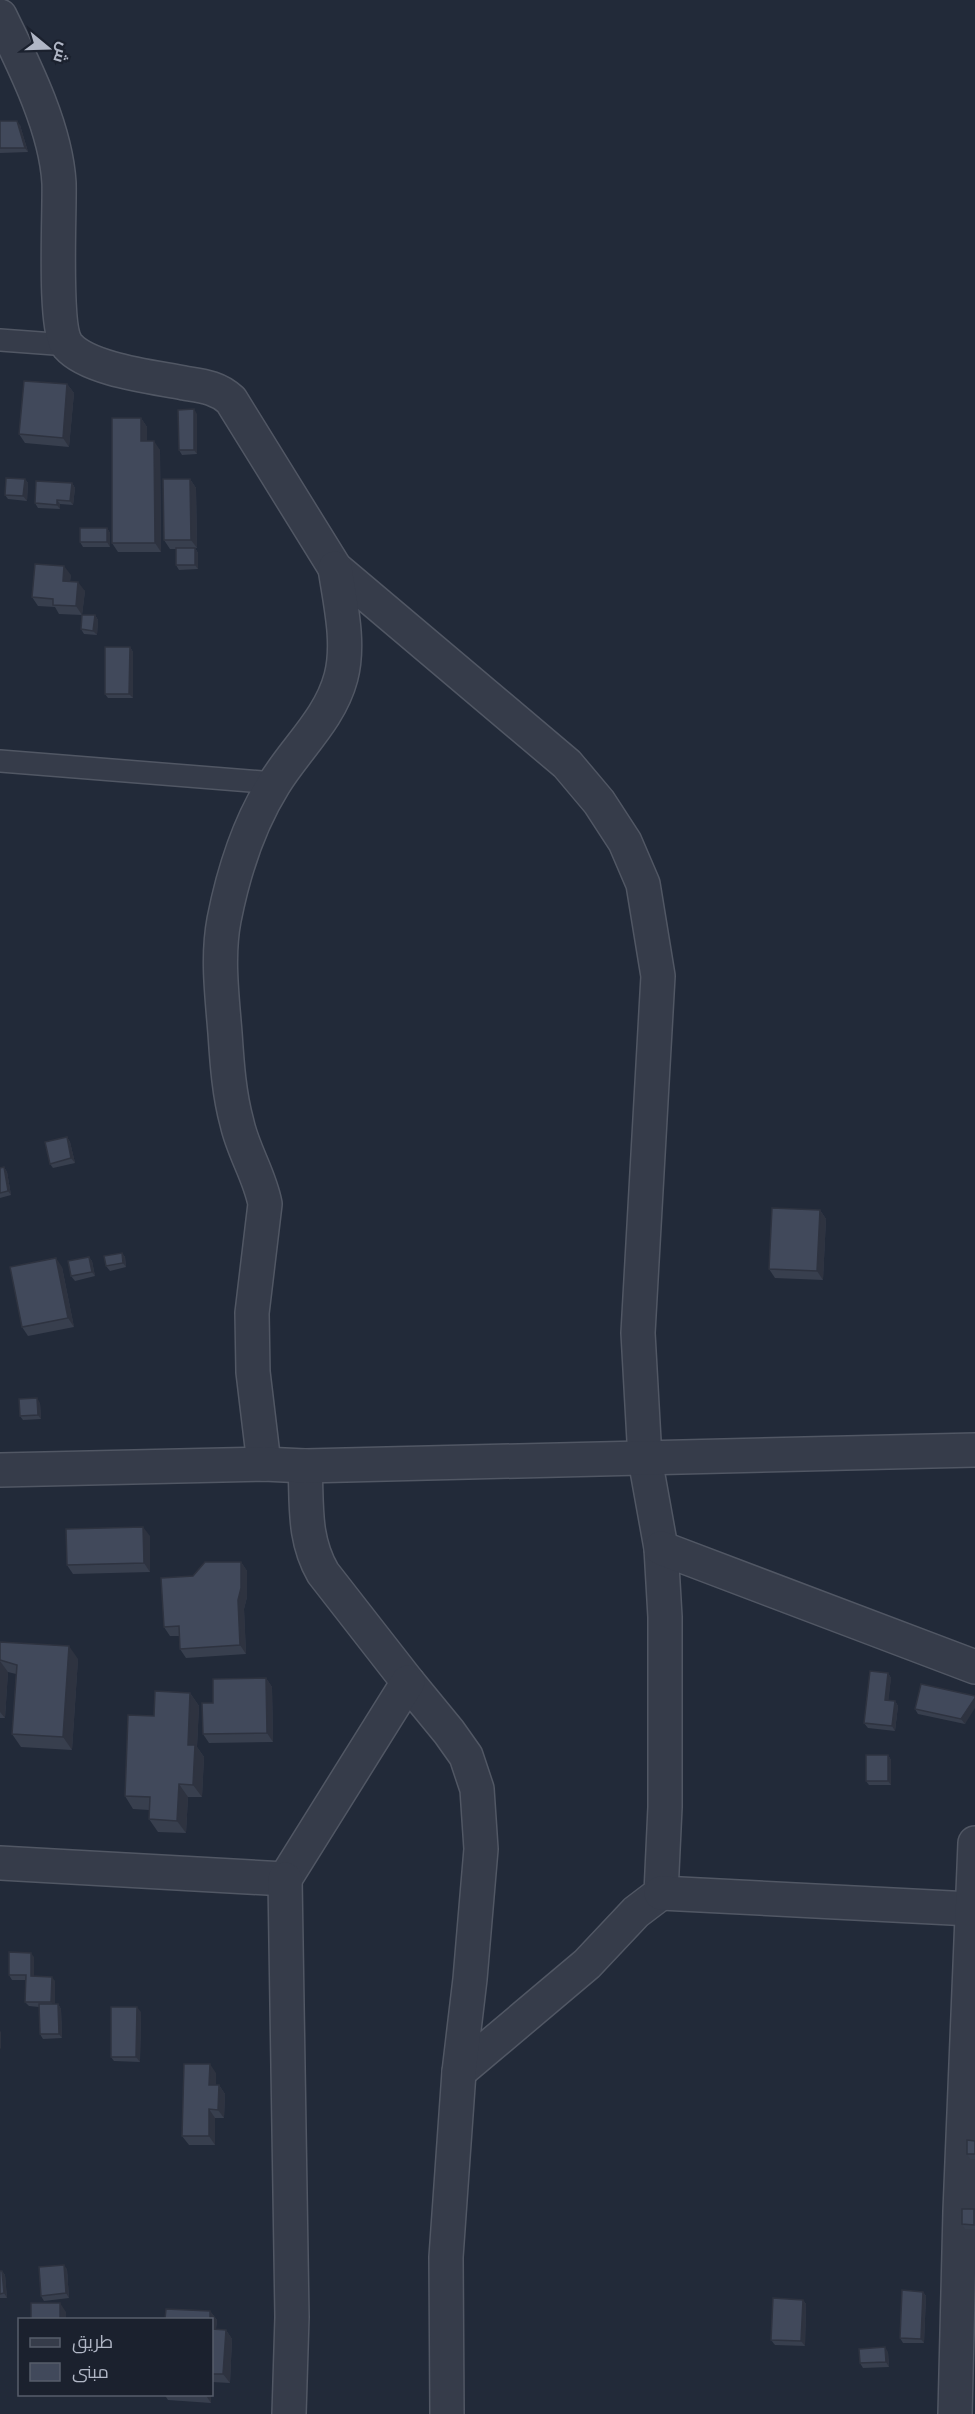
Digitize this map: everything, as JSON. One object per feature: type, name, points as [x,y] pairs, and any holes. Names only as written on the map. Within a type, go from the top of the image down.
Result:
[{"type":"street","points":[[0,16],[37,98],[52,143],[59,180],[61,321],[68,345],[81,356],[102,365],[211,388],[231,400],[335,568],[567,764],[599,802],[625,842],[643,884],[658,975],[638,1322],[645,1459],[661,1548],[666,1673],[661,1893]]},
{"type":"street","points":[[264,1464],[255,1393],[252,1313],[265,1204],[263,1191],[237,1124],[233,1103],[227,1058],[220,956],[224,922],[234,878],[255,823],[274,783],[332,702],[341,675],[344,645],[335,568]]},
{"type":"street","points":[[0,1470],[264,1464],[305,1466],[975,1450]]},
{"type":"street","points":[[305,1466],[308,1537],[313,1554],[324,1572],[466,1756],[477,1789],[481,1849],[470,1979],[459,2072],[446,2257],[447,2414]]},
{"type":"street","points":[[661,1548],[975,1667]]},
{"type":"street","points":[[289,2414],[292,2317],[285,1879],[408,1682]]},
{"type":"street","points":[[955,2414],[975,1843]]},
{"type":"street","points":[[0,1863],[285,1879]]},
{"type":"street","points":[[459,2072],[587,1964],[636,1912],[661,1893],[971,1909]]},
{"type":"lane","points":[[0,340],[68,345]]},
{"type":"lane","points":[[0,761],[274,783]]},
{"type":"building","points":[[0,121],[17,121],[25,148],[0,148]]},
{"type":"building","points":[[24,381],[67,384],[63,438],[19,434]]},
{"type":"building","points":[[194,409],[194,450],[179,450],[178,410]]},
{"type":"building","points":[[112,418],[141,418],[141,441],[154,441],[155,543],[112,543]]},
{"type":"building","points":[[6,478],[25,479],[23,496],[5,495]]},
{"type":"building","points":[[163,479],[190,479],[191,540],[164,540]]},
{"type":"building","points":[[36,481],[72,483],[70,501],[57,500],[57,505],[35,503]]},
{"type":"building","points":[[80,528],[107,528],[107,542],[80,542]]},
{"type":"building","points":[[176,548],[195,548],[195,565],[176,565]]},
{"type":"building","points":[[35,564],[64,566],[63,581],[78,582],[76,606],[53,605],[53,599],[32,597]]},
{"type":"building","points":[[82,615],[95,615],[93,631],[81,629]]},
{"type":"building","points":[[105,647],[130,647],[129,694],[105,694]]},
{"type":"building","points":[[67,1137],[71,1158],[50,1164],[45,1142]]},
{"type":"building","points":[[4,1167],[8,1191],[0,1193],[0,1168]]},
{"type":"building","points":[[772,1208],[820,1210],[817,1271],[769,1269]]},
{"type":"building","points":[[122,1253],[123,1263],[106,1266],[104,1256]]},
{"type":"building","points":[[89,1257],[92,1272],[71,1276],[68,1261]]},
{"type":"building","points":[[56,1258],[68,1318],[22,1327],[10,1267]]},
{"type":"building","points":[[37,1398],[38,1415],[20,1416],[19,1399]]},
{"type":"building","points":[[143,1527],[144,1563],[67,1565],[66,1529]]},
{"type":"building","points":[[205,1562],[241,1562],[241,1588],[238,1600],[240,1645],[180,1649],[179,1626],[164,1627],[161,1578],[193,1576]]},
{"type":"building","points":[[0,1642],[69,1646],[63,1737],[12,1734],[17,1665],[0,1660]]},
{"type":"building","points":[[870,1671],[888,1673],[885,1700],[895,1701],[892,1726],[864,1723]]},
{"type":"building","points":[[266,1678],[267,1733],[203,1734],[202,1703],[213,1703],[213,1679]]},
{"type":"building","points":[[921,1684],[975,1696],[975,1698],[961,1719],[915,1709]]},
{"type":"building","points":[[155,1691],[190,1693],[188,1745],[195,1745],[193,1785],[179,1784],[177,1821],[149,1819],[150,1797],[125,1796],[128,1715],[154,1716]]},
{"type":"building","points":[[866,1755],[888,1755],[888,1781],[866,1781]]},
{"type":"building","points":[[9,1952],[31,1953],[31,1976],[52,1977],[51,2002],[25,2002],[26,1975],[9,1975]]},
{"type":"building","points":[[39,2004],[58,2004],[59,2034],[40,2034]]},
{"type":"building","points":[[111,2007],[137,2007],[136,2057],[111,2057]]},
{"type":"building","points":[[184,2064],[210,2064],[209,2085],[219,2085],[218,2110],[209,2109],[209,2136],[182,2136]]},
{"type":"building","points":[[967,2140],[975,2141],[975,2154],[967,2154]]},
{"type":"building","points":[[962,2209],[974,2209],[974,2225],[962,2224]]},
{"type":"building","points":[[64,2265],[66,2293],[41,2296],[39,2267]]},
{"type":"building","points":[[0,2271],[2,2271],[4,2293],[0,2294]]},
{"type":"building","points":[[902,2290],[923,2292],[921,2339],[900,2338]]},
{"type":"building","points":[[773,2298],[803,2300],[801,2341],[771,2340]]},
{"type":"building","points":[[31,2303],[60,2303],[60,2318],[31,2318]]},
{"type":"building","points":[[166,2309],[210,2311],[210,2318],[165,2318]]},
{"type":"building","points":[[213,2329],[226,2330],[223,2374],[213,2374]]},
{"type":"building","points":[[885,2347],[886,2362],[860,2363],[859,2349]]}]
